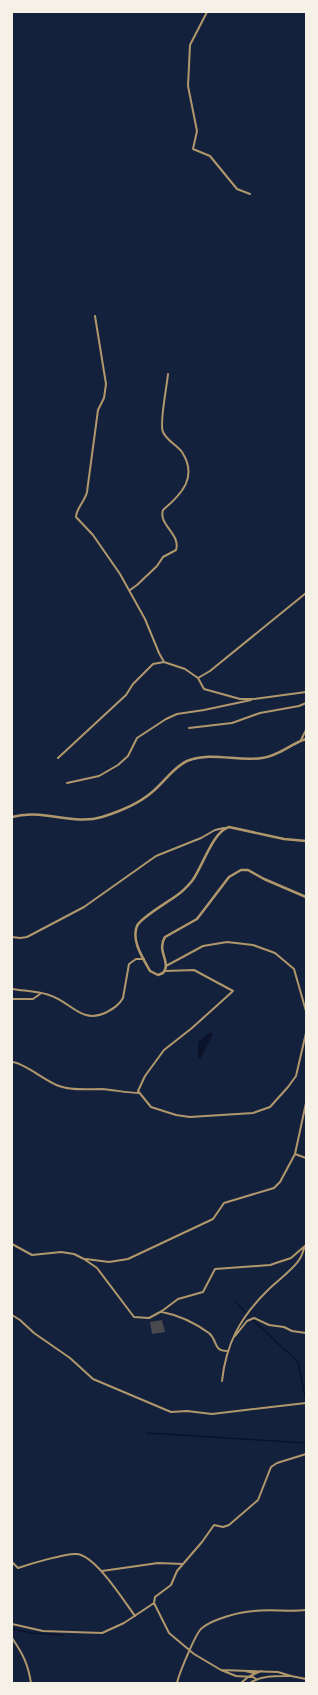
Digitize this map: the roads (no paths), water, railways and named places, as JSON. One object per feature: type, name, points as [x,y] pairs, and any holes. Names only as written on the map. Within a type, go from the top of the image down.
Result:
[{"type":"street","points":[[207,12],[190,45],[188,86],[197,131],[192,149],[210,156],[238,189],[250,194]]},
{"type":"street","points":[[95,316],[101,358],[106,376],[105,392],[98,410],[87,492],[76,513],[76,518],[98,542],[130,590],[164,662]]},
{"type":"street","points":[[130,590],[138,585],[157,566],[163,557],[176,550],[176,540],[163,520],[162,514],[183,489],[190,477],[182,452],[163,432],[161,423],[168,374]]},
{"type":"street","points":[[198,678],[212,670],[306,593]]},
{"type":"street","points":[[58,758],[126,695],[133,684],[153,664],[164,662],[185,669],[198,678],[204,690],[240,699],[254,699]]},
{"type":"street","points":[[67,783],[99,776],[118,765],[128,756],[137,738],[166,718],[178,714],[254,699],[306,692]]},
{"type":"street","points":[[189,728],[232,723],[260,713],[299,706],[306,703]]},
{"type":"street","points":[[301,740],[306,730]]},
{"type":"street","points":[[12,817],[30,815],[86,820],[103,817],[146,797],[177,767],[196,758],[207,756],[249,759],[268,757],[278,754],[301,740],[306,739]]},
{"type":"street","points":[[12,936],[20,938],[27,937],[84,907],[156,856],[201,838],[215,830],[229,827],[284,839],[306,841]]},
{"type":"street","points":[[224,828],[218,834],[201,867],[185,888],[178,895],[139,922],[136,931],[136,941],[152,973],[158,975],[165,970],[194,970],[233,991],[192,1028],[164,1050],[144,1076],[138,1091],[151,1107],[176,1115],[190,1117],[253,1113],[270,1107],[296,1076],[306,1033]]},
{"type":"street","points":[[165,970],[166,966],[162,949],[166,937],[197,919],[227,880],[237,871],[244,869],[248,870],[264,879],[306,897]]},
{"type":"street","points":[[166,966],[203,946],[227,942],[253,945],[275,954],[294,969],[306,1011]]},
{"type":"street","points":[[12,989],[41,993],[56,998],[80,1014],[93,1016],[101,1015],[117,1007],[121,1002],[129,964],[136,959],[144,959]]},
{"type":"street","points":[[12,999],[33,999],[41,993]]},
{"type":"street","points":[[12,1062],[23,1065],[47,1082],[60,1087],[72,1089],[104,1089],[140,1094]]},
{"type":"street","points":[[84,1259],[109,1262],[128,1259],[212,1220],[224,1203],[256,1192],[271,1189],[278,1185],[295,1154],[306,1103]]},
{"type":"street","points":[[295,1154],[306,1158]]},
{"type":"street","points":[[12,1244],[32,1255],[61,1252],[74,1254],[84,1259],[97,1268],[134,1317],[149,1318],[162,1312],[178,1299],[202,1292],[215,1269],[270,1265],[291,1258],[306,1245]]},
{"type":"street","points":[[222,1380],[224,1360],[236,1331],[250,1310],[298,1261],[306,1245]]},
{"type":"street","points":[[162,1312],[178,1315],[209,1334],[215,1340],[217,1348],[221,1351],[227,1351]]},
{"type":"street","points":[[12,1315],[34,1333],[70,1358],[93,1379],[171,1412],[187,1411],[212,1414],[306,1403]]},
{"type":"street","points":[[233,1338],[247,1321],[254,1318],[269,1325],[284,1327],[292,1331],[306,1333]]},
{"type":"street","points":[[256,1679],[241,1677],[221,1670],[208,1664],[190,1651],[169,1633],[154,1603],[155,1597],[171,1585],[177,1570],[202,1542],[214,1525],[224,1527],[229,1525],[258,1500],[271,1467],[277,1463],[306,1454]]},
{"type":"street","points":[[12,1562],[18,1568],[34,1562],[77,1554],[86,1557],[102,1571],[135,1616]]},
{"type":"street","points":[[102,1571],[158,1563],[183,1564]]},
{"type":"street","points":[[12,1624],[43,1631],[102,1633],[135,1616],[154,1603]]},
{"type":"street","points":[[177,1683],[182,1666],[201,1628],[219,1619],[253,1611],[295,1612],[306,1610]]},
{"type":"street","points":[[12,1638],[23,1654],[29,1669],[31,1683]]},
{"type":"street","points":[[221,1670],[278,1672],[306,1679]]},
{"type":"street","points":[[240,1670],[255,1673]]},
{"type":"street","points":[[241,1683],[255,1673],[262,1671]]},
{"type":"street","points":[[255,1673],[258,1676],[256,1679]]},
{"type":"street","points":[[250,1683],[263,1677],[291,1676]]},
{"type":"street","points":[[241,1677],[241,1683]]},
{"type":"water","points":[[210,1032],[213,1034],[200,1059],[198,1058],[198,1042]]},
{"type":"waterway","points":[[236,1302],[245,1312]]},
{"type":"waterway","points":[[253,1320],[298,1362],[305,1397]]},
{"type":"waterway","points":[[147,1433],[306,1443]]},
{"type":"waterway","points":[[12,1629],[31,1633],[63,1635]]}]
